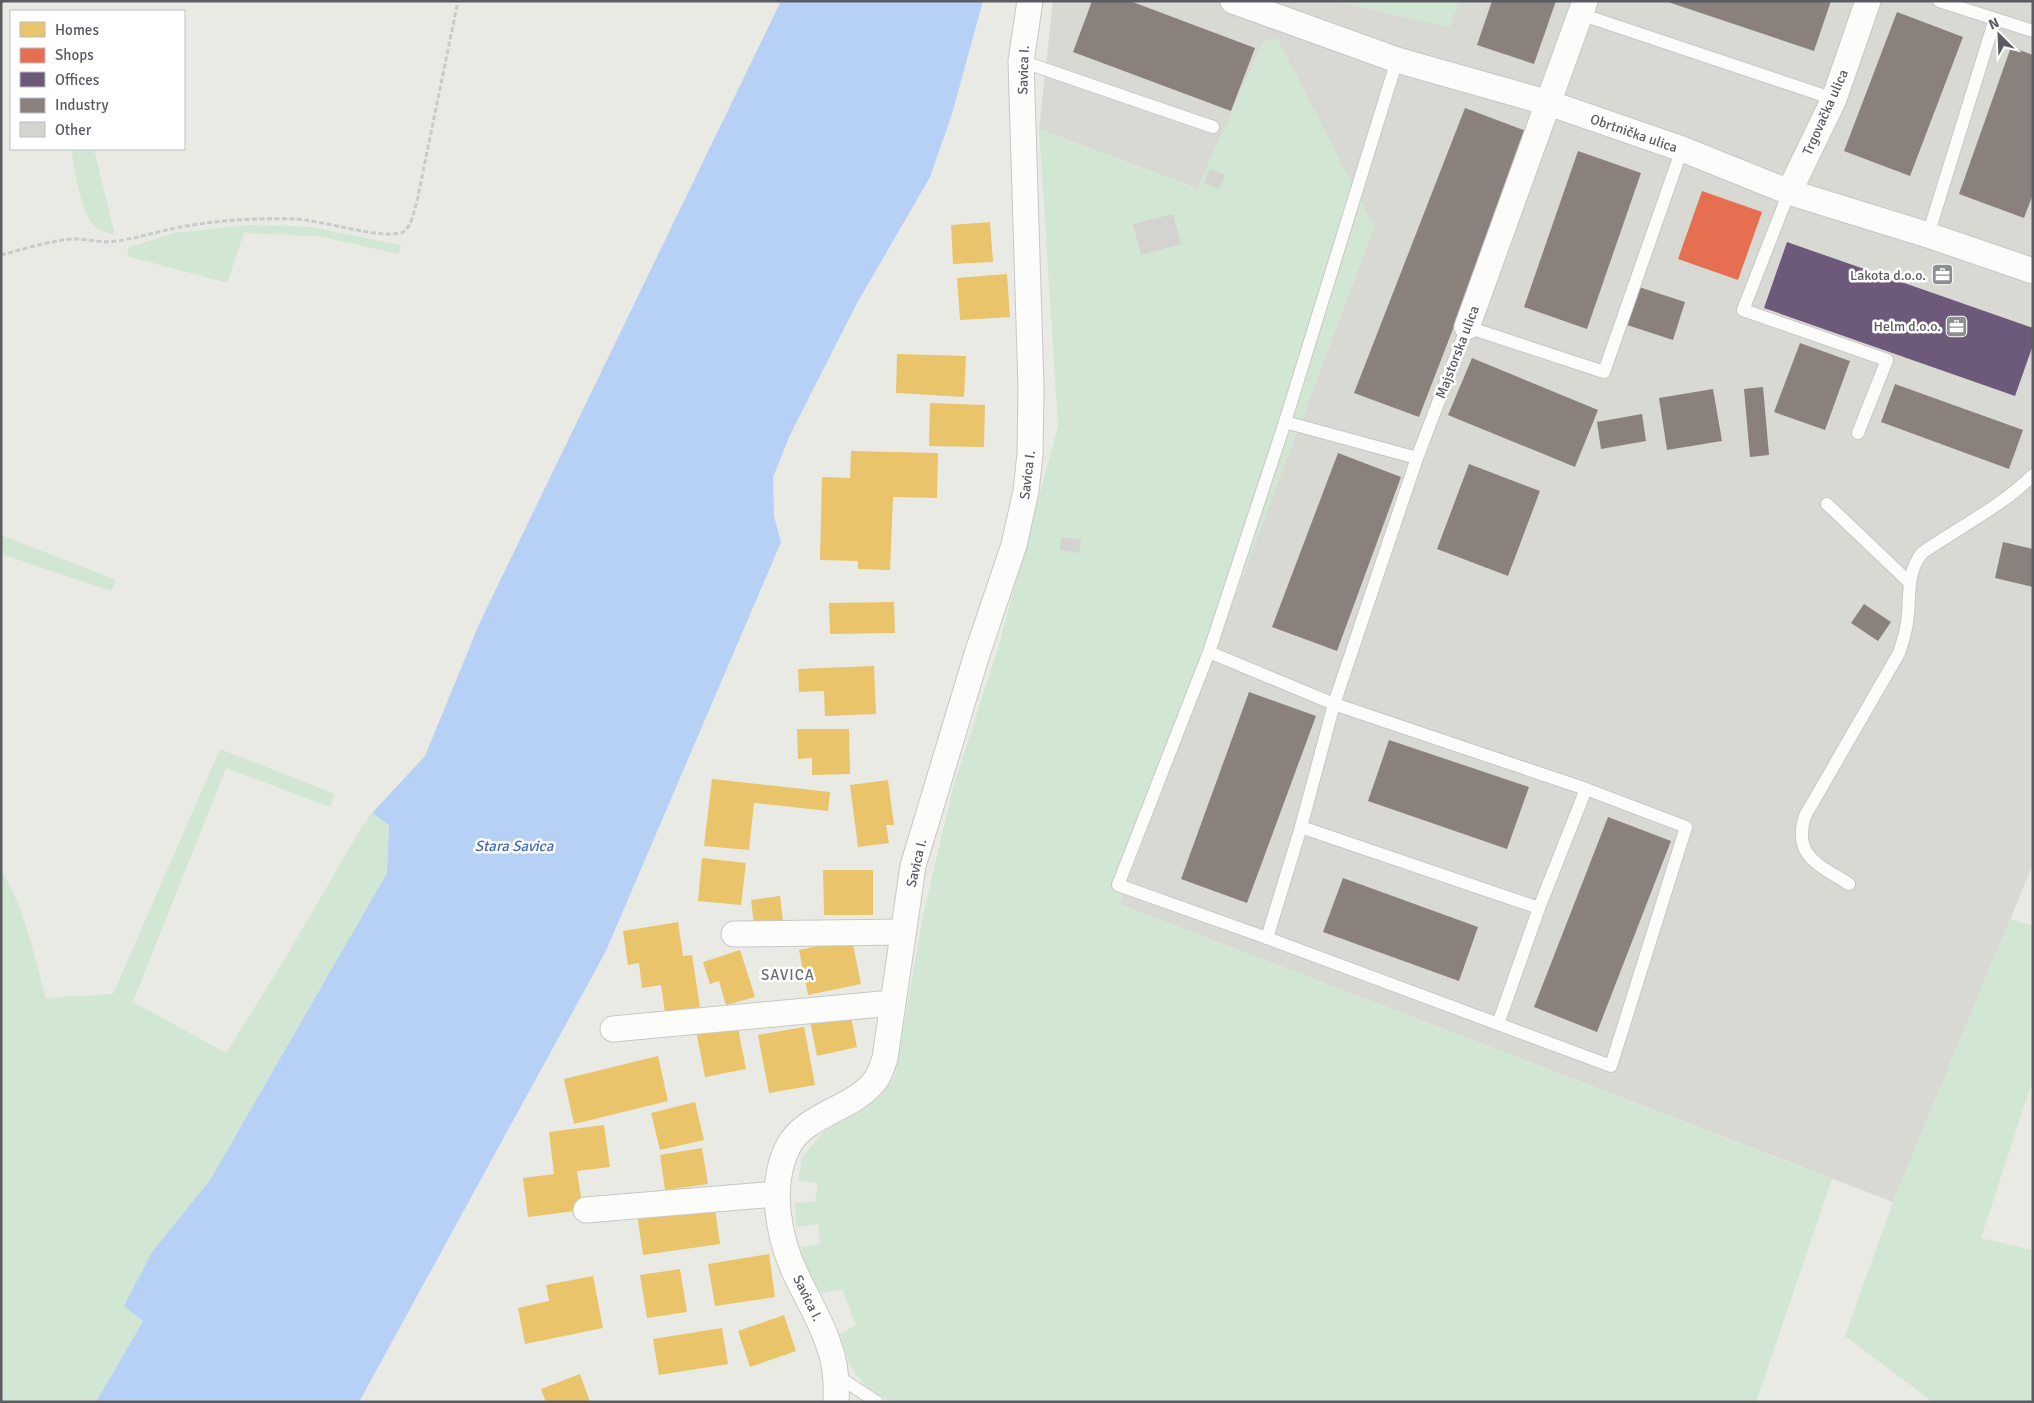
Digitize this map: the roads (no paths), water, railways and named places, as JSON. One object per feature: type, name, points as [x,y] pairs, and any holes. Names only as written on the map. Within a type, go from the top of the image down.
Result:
[{"type":"street","name":"Savica I.","points":[[836,1402],[837,1376],[830,1347],[819,1320],[796,1275],[782,1231],[776,1194],[779,1169],[790,1143],[806,1126],[868,1090],[876,1080],[885,1058],[913,866],[977,654],[1014,545],[1026,491],[1030,454],[1031,388],[1021,60],[1030,1]]},
{"type":"street","name":"Obrtnička ulica","points":[[1233,1],[1397,60],[1549,103],[1682,149],[1789,192],[1928,235],[2033,272]]},
{"type":"street","name":"Trgovačka ulica","points":[[1789,192],[1834,99],[1868,1]]},
{"type":"street","name":"Majstorska ulica","points":[[1467,327],[1583,8]]},
{"type":"street","points":[[734,934],[903,932]]},
{"type":"street","points":[[613,1029],[892,1003]]},
{"type":"street","points":[[586,1210],[776,1194]]},
{"type":"lane","points":[[1939,1],[2033,31]]},
{"type":"lane","points":[[1583,8],[1834,99]]},
{"type":"lane","points":[[1928,235],[1996,19]]},
{"type":"lane","points":[[1021,60],[1213,127]]},
{"type":"lane","points":[[1208,652],[1334,704],[1586,790],[1686,827],[1611,1066],[1118,884],[1208,652],[1285,422],[1397,60]]},
{"type":"lane","points":[[1467,327],[1604,372],[1682,149]]},
{"type":"lane","points":[[1789,192],[1743,310],[1887,360],[1858,433]]},
{"type":"lane","name":"Majstorska ulica","points":[[1267,938],[1301,826],[1334,704],[1417,458],[1467,327]]},
{"type":"lane","points":[[1285,422],[1417,458]]},
{"type":"lane","points":[[1849,884],[1813,861],[1802,844],[1801,828],[1805,816],[1899,653],[1907,626],[1910,583],[1914,564],[1922,553],[2002,500],[2023,485],[2033,475]]},
{"type":"lane","points":[[1827,504],[1910,583]]},
{"type":"lane","points":[[1498,1024],[1539,908],[1586,790]]},
{"type":"lane","points":[[1301,826],[1539,908]]},
{"type":"lane","points":[[837,1376],[877,1402]]},
{"type":"water","name":"Stara Savica","points":[[781,1],[983,1],[952,114],[930,177],[856,305],[790,435],[773,477],[774,516],[781,542],[606,951],[359,1402],[96,1402],[143,1321],[124,1306],[152,1252],[210,1180],[387,873],[389,825],[372,813],[425,756],[480,622]]},
{"type":"place","name":"Lakota d.o.o.","points":[[1942,275]]},
{"type":"place","name":"Helm d.o.o.","points":[[1957,326]]},
{"type":"district","name":"SAVICA","points":[[788,975]]}]
